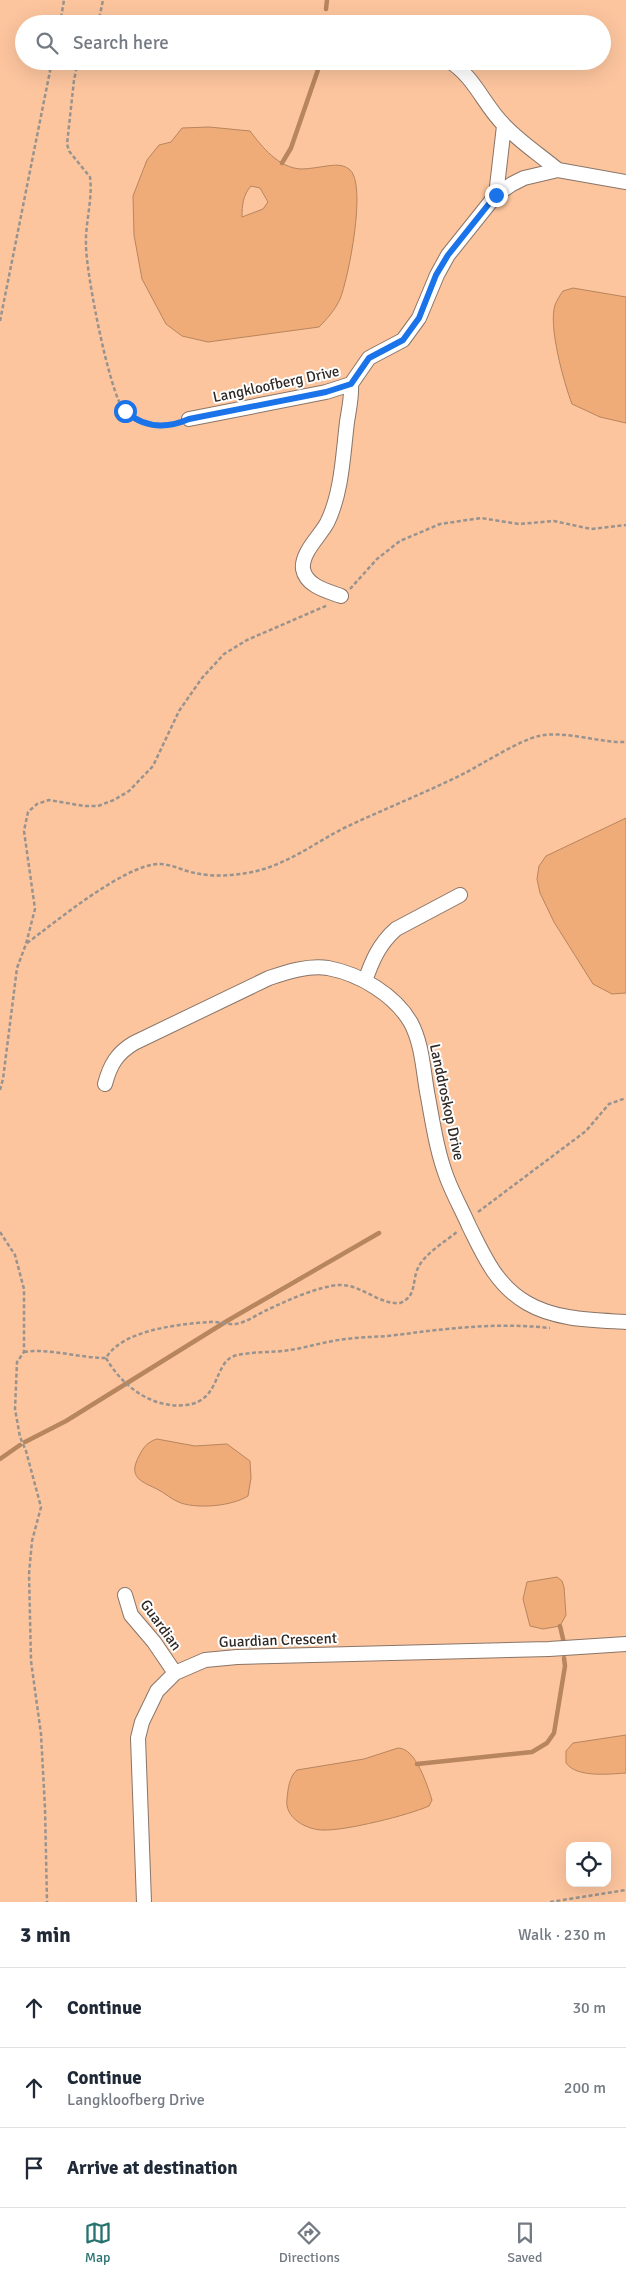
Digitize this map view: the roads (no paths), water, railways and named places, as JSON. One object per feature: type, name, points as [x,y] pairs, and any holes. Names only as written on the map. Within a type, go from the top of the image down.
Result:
[{"type":"street","points":[[462,70],[472,79],[504,126],[558,170]]},
{"type":"street","points":[[496,195],[504,126]]},
{"type":"street","name":"Langkloofberg Drive","points":[[189,419],[326,392],[351,384],[369,358],[403,340],[419,318],[436,275],[448,255],[496,195],[524,178],[558,170],[626,182]]},
{"type":"street","points":[[341,596],[318,588],[309,581],[302,566],[304,556],[323,530],[334,506],[344,453],[351,384]]},
{"type":"street","points":[[365,981],[373,959],[388,936],[396,929],[460,895]]},
{"type":"street","name":"Landdroskop Drive","points":[[105,1084],[114,1059],[123,1049],[269,978],[307,968],[328,968],[365,981],[398,1005],[410,1023],[419,1045],[442,1164],[447,1180],[495,1276],[527,1303],[561,1316],[626,1322]]},
{"type":"street","name":"Guardian","points":[[125,1595],[131,1615],[154,1642],[176,1673]]},
{"type":"street","name":"Guardian Crescent","points":[[144,1902],[138,1738],[142,1722],[153,1698],[161,1686],[176,1673],[205,1660],[237,1656],[549,1649],[626,1644]]},
{"type":"waterway","points":[[326,9],[327,0]]},
{"type":"waterway","points":[[282,163],[291,148],[318,70]]},
{"type":"waterway","points":[[25,1442],[66,1421],[227,1321],[379,1233]]},
{"type":"waterway","points":[[0,1459],[20,1445]]},
{"type":"waterway","points":[[560,1626],[564,1643]]},
{"type":"waterway","points":[[417,1764],[532,1752],[547,1743],[554,1733],[565,1666],[564,1658]]}]
